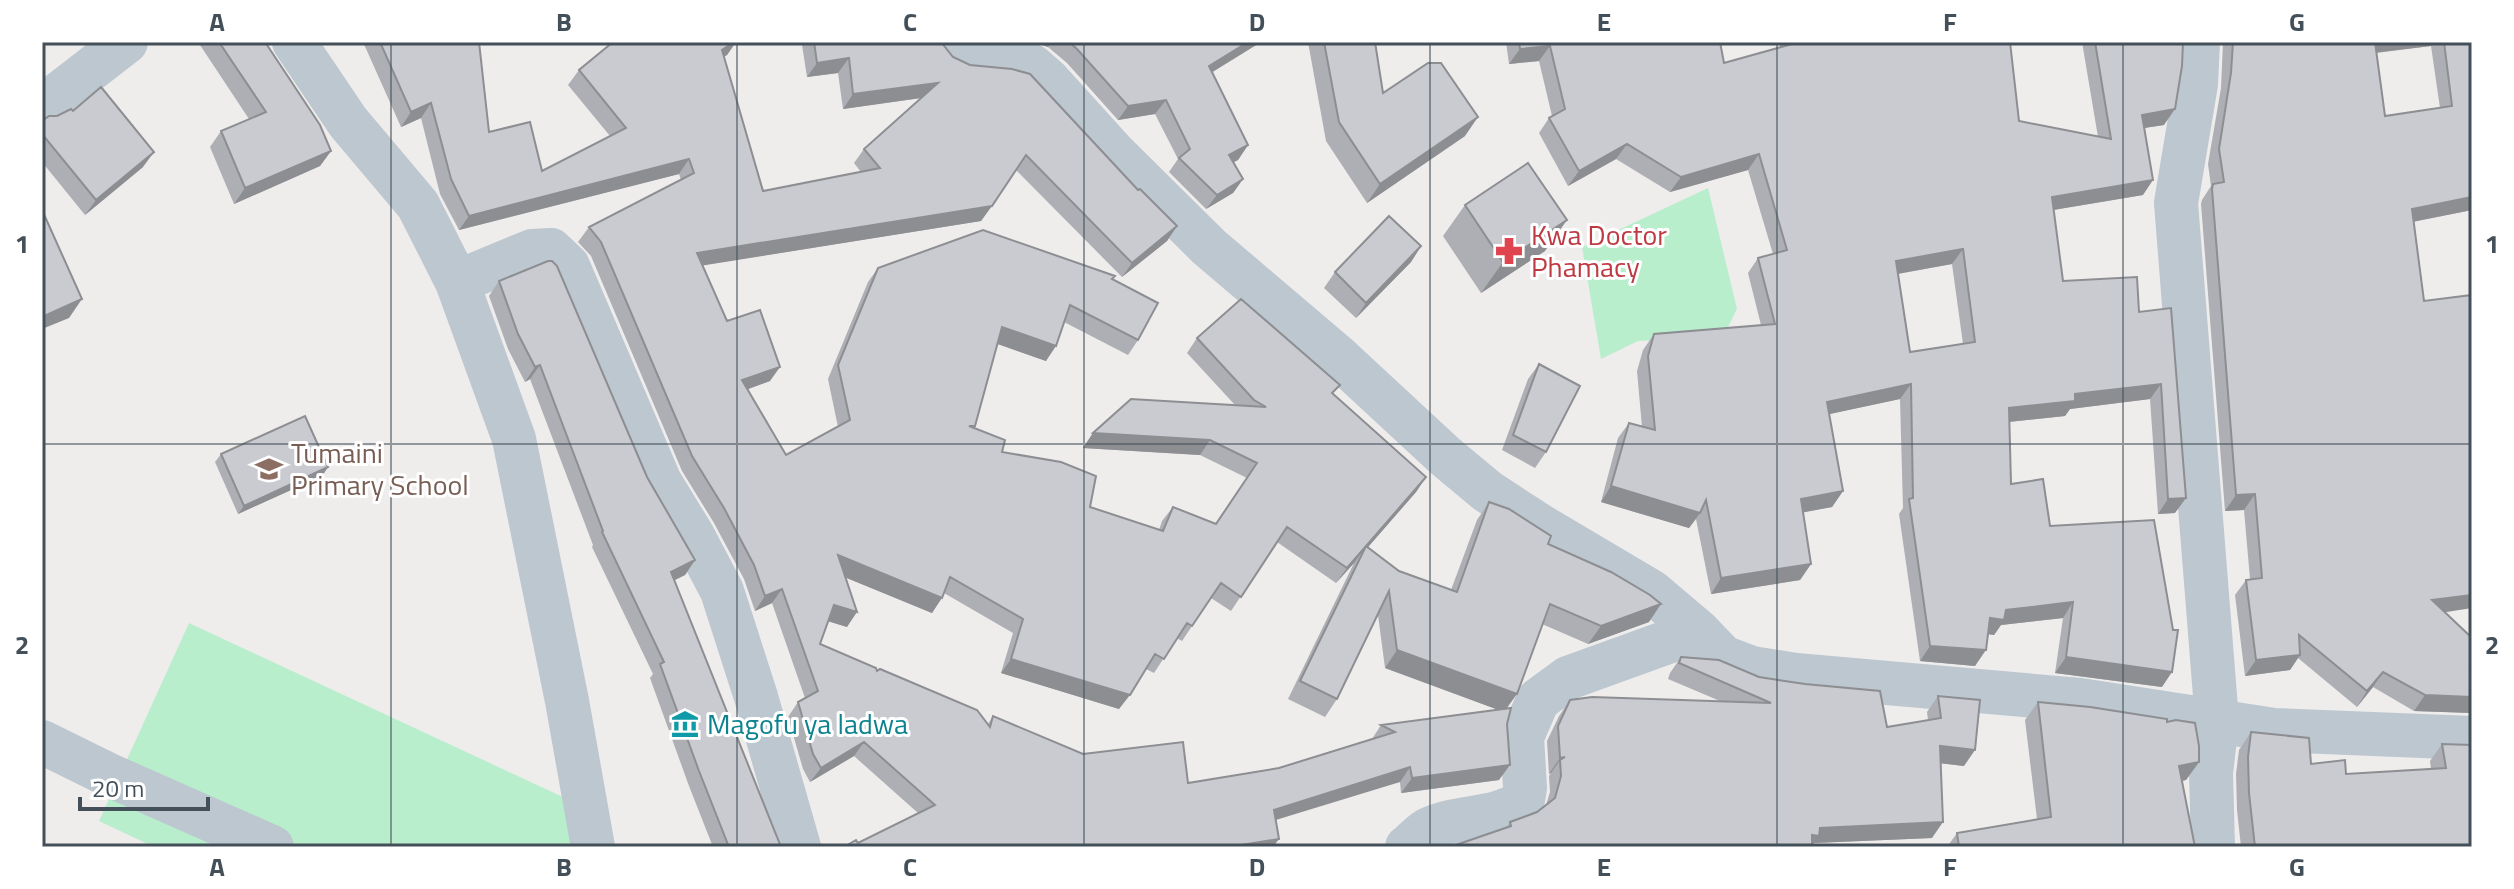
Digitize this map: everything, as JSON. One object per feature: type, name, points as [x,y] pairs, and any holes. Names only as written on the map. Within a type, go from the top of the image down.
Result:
[{"type":"street","points":[[42,107],[126,42]]},
{"type":"street","points":[[294,42],[348,122],[418,205],[457,282],[514,439],[593,847]]},
{"type":"street","points":[[951,42],[962,55],[1006,59],[1032,66],[1209,247],[1336,355],[1445,456],[1487,491],[1652,592],[1723,657],[1752,668],[1796,675],[2080,700],[2274,730],[2472,738]]},
{"type":"street","points":[[2198,42],[2196,84],[2176,203],[2217,721],[2211,773],[2213,847]]},
{"type":"street","points":[[457,282],[532,251],[551,250],[568,266],[660,482],[722,591],[799,847]]},
{"type":"street","points":[[1407,847],[1424,831],[1513,809],[1523,800],[1522,737],[1538,700],[1568,678],[1698,631]]},
{"type":"street","points":[[42,742],[272,847]]},
{"type":"green space","points":[[1708,188],[1737,309],[1723,337],[1638,341],[1601,359],[1582,247]]},
{"type":"green space","points":[[189,623],[593,811],[577,847],[154,847],[99,821]]},
{"type":"building","points":[[219,42],[265,42],[320,125],[331,151],[245,188],[221,131],[266,112]]},
{"type":"building","points":[[380,42],[479,42],[489,132],[530,122],[542,171],[626,128],[579,70],[613,42],[734,42],[722,50],[763,191],[880,168],[864,149],[938,83],[853,94],[849,58],[817,63],[814,42],[941,42],[953,57],[970,65],[1030,74],[1138,190],[1177,226],[1132,263],[1026,155],[992,206],[697,253],[727,321],[760,310],[780,367],[742,380],[786,455],[850,420],[838,365],[878,268],[983,230],[1115,276],[1112,279],[1158,303],[1138,340],[1070,305],[1056,346],[1002,327],[975,426],[969,426],[1005,440],[1002,452],[1061,462],[1096,476],[1090,507],[1163,531],[1173,507],[1216,524],[1257,463],[1210,440],[1093,433],[1131,399],[1266,407],[1254,400],[1197,338],[1241,299],[1340,385],[1332,393],[1426,477],[1347,568],[1287,527],[1241,597],[1221,583],[1192,626],[1187,623],[1164,659],[1155,654],[1130,695],[1011,659],[1023,619],[950,577],[942,598],[838,555],[857,612],[834,605],[820,644],[877,671],[880,669],[977,710],[990,727],[993,716],[1083,754],[1183,742],[1188,783],[1279,768],[1395,732],[1381,725],[1511,708],[1507,724],[1510,765],[1412,778],[1410,767],[1274,810],[1279,839],[1229,847],[844,847],[935,805],[864,742],[821,768],[813,754],[798,702],[818,691],[782,589],[765,596],[754,565],[692,456],[601,242],[589,227],[694,173],[689,159],[469,216],[451,179],[431,103],[411,112]]},
{"type":"building","points":[[1069,42],[1248,42],[1209,66],[1248,145],[1229,155],[1243,179],[1217,195],[1179,158],[1190,149],[1166,100],[1128,106]]},
{"type":"building","points":[[1324,42],[1375,42],[1383,93],[1428,63],[1441,63],[1478,117],[1380,184],[1339,122]]},
{"type":"building","points":[[1519,42],[1720,42],[1724,63],[1792,42],[2010,42],[2019,121],[2111,139],[2095,42],[2183,42],[2175,109],[2142,115],[2153,180],[2052,197],[2063,281],[2137,277],[2139,312],[2171,308],[2186,498],[2168,499],[2161,384],[2075,394],[2075,401],[2009,408],[2011,484],[2043,479],[2050,526],[2154,520],[2173,630],[2178,630],[2172,672],[2066,657],[2073,602],[2006,610],[2004,620],[1990,618],[1986,650],[1930,646],[1909,499],[1913,498],[1911,384],[1827,402],[1843,491],[1801,499],[1811,564],[1721,578],[1706,500],[1700,513],[1611,486],[1629,423],[1655,430],[1648,356],[1654,334],[1775,324],[1758,258],[1787,250],[1759,154],[1681,177],[1627,144],[1579,171],[1549,118],[1565,109],[1550,46],[1520,49]],"holes":[[[1963,249],[1975,342],[1910,352],[1896,261]]]},
{"type":"building","points":[[2233,42],[2375,42],[2385,116],[2452,106],[2444,42],[2472,42],[2472,197],[2412,209],[2424,301],[2472,295],[2472,595],[2432,600],[2472,638],[2472,697],[2425,695],[2383,672],[2367,691],[2299,635],[2300,655],[2256,660],[2246,580],[2262,578],[2255,494],[2236,495],[2212,189],[2213,184],[2224,182],[2219,149]]},
{"type":"building","points":[[101,87],[154,152],[96,200],[42,134],[42,121],[49,116],[73,111]]},
{"type":"building","points":[[1528,163],[1567,220],[1503,262],[1465,205]]},
{"type":"building","points":[[42,210],[82,299],[42,317]]},
{"type":"building","points":[[1389,216],[1421,246],[1366,303],[1335,272]]},
{"type":"building","points":[[548,261],[557,266],[647,477],[695,560],[671,572],[781,847],[729,847],[660,664],[664,662],[602,532],[540,365],[535,367],[518,334],[499,281]]},
{"type":"building","points":[[1539,364],[1580,386],[1546,452],[1513,435]]},
{"type":"building","name":"Tumaini Primary School","points":[[305,416],[328,467],[244,506],[221,454]]},
{"type":"building","points":[[1489,502],[1509,509],[1551,536],[1548,544],[1611,572],[1661,604],[1601,626],[1550,604],[1517,694],[1397,650],[1389,591],[1337,699],[1300,681],[1366,546],[1399,571],[1457,592]]},
{"type":"building","points":[[1681,657],[1719,660],[1759,677],[1880,691],[1887,727],[1941,718],[1938,696],[1980,700],[1975,750],[1940,746],[1943,822],[1820,828],[1819,836],[1812,835],[1812,847],[1450,847],[1511,826],[1510,822],[1537,812],[1555,798],[1561,776],[1560,760],[1565,757],[1560,758],[1558,726],[1570,700],[1592,697],[1771,703],[1679,663]]},
{"type":"building","points":[[2038,702],[2090,707],[2167,719],[2167,722],[2195,723],[2199,762],[2179,766],[2195,847],[1959,847],[1957,833],[2051,817]]},
{"type":"building","points":[[2251,732],[2309,738],[2311,764],[2345,760],[2346,774],[2446,768],[2442,744],[2472,745],[2472,847],[2255,847],[2249,793]]},
{"type":"place","name":"Kwa Doctor Phamacy","points":[[1509,251]]},
{"type":"place","name":"Tumaini Primary School","points":[[269,469]]},
{"type":"place","name":"Magofu ya ladwa","points":[[685,724]]}]
